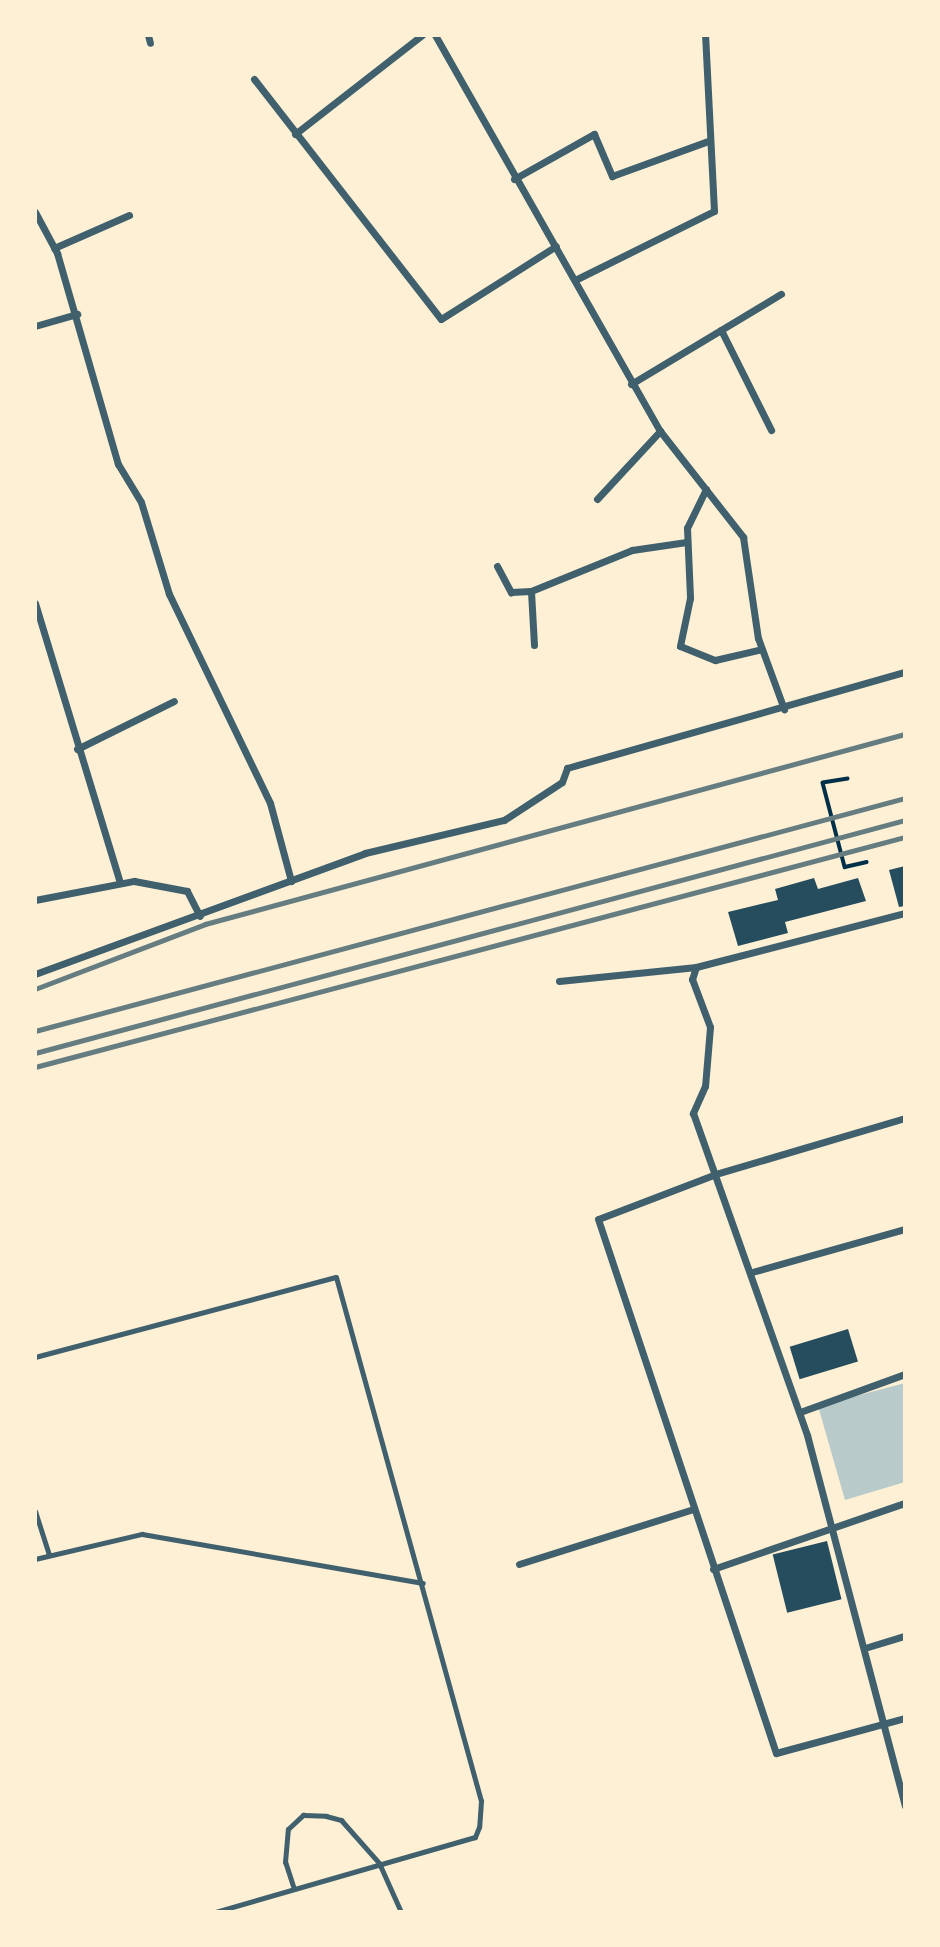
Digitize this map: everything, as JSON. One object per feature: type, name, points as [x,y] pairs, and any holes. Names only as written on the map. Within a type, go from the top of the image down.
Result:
[{"type":"street","points":[[295,134],[422,35]]},
{"type":"street","points":[[435,35],[514,179],[556,246],[631,384],[660,431],[743,537],[762,649],[784,709]]},
{"type":"street","points":[[575,280],[709,218],[716,205],[708,141],[705,35]]},
{"type":"street","points":[[254,79],[441,318],[556,246]]},
{"type":"street","points":[[514,179],[594,134],[612,176],[708,141]]},
{"type":"street","points":[[35,212],[54,248],[77,314],[118,464],[141,502],[169,594],[270,803],[291,881]]},
{"type":"street","points":[[54,248],[129,215]]},
{"type":"street","points":[[631,384],[780,294]]},
{"type":"street","points":[[35,327],[77,314]]},
{"type":"street","points":[[721,330],[771,430]]},
{"type":"street","points":[[597,499],[660,431]]},
{"type":"street","points":[[706,489],[689,520],[685,542],[690,598],[680,646],[715,660],[762,649]]},
{"type":"street","points":[[497,566],[511,592],[531,591],[632,550],[685,542]]},
{"type":"street","points":[[531,591],[534,645]]},
{"type":"street","points":[[35,603],[77,749],[120,882]]},
{"type":"street","points":[[35,974],[200,916],[365,853],[504,820],[562,782],[567,768],[784,709],[905,672]]},
{"type":"street","points":[[77,749],[174,701]]},
{"type":"street","points":[[35,900],[120,882],[187,891],[200,916]]},
{"type":"street","points":[[559,981],[696,967],[905,913]]},
{"type":"street","points":[[696,967],[692,979],[710,1027],[705,1086],[693,1113],[800,1412],[868,1647],[902,1779],[905,1806]]},
{"type":"street","points":[[905,1118],[716,1174],[598,1219],[775,1754],[905,1718]]},
{"type":"street","points":[[752,1272],[905,1229]]},
{"type":"street","points":[[800,1412],[905,1374]]},
{"type":"street","points":[[713,1569],[905,1503]]},
{"type":"street","points":[[519,1564],[693,1509]]},
{"type":"street","points":[[868,1647],[905,1636]]},
{"type":"lane","points":[[35,1357],[336,1277],[424,1583],[481,1801],[479,1827],[475,1838],[379,1863],[215,1912]]},
{"type":"lane","points":[[35,1511],[48,1555]]},
{"type":"lane","points":[[35,1559],[142,1534],[424,1583]]},
{"type":"lane","points":[[294,1889],[285,1851],[288,1829],[303,1815],[341,1819],[379,1863],[401,1912]]},
{"type":"path","points":[[848,779],[823,783],[845,867],[866,862]]},
{"type":"shaded area","points":[[905,1383],[905,1482],[845,1500],[818,1406]]},
{"type":"building","points":[[905,866],[905,906],[899,907],[889,870]]},
{"type":"building","points":[[814,878],[818,889],[858,878],[866,901],[785,922],[788,933],[738,946],[728,912],[778,900],[775,889]]},
{"type":"building","points":[[848,1329],[858,1362],[800,1379],[790,1347]]},
{"type":"building","points":[[827,1541],[842,1599],[787,1613],[773,1555]]},
{"type":"railway","points":[[35,989],[205,924],[905,734]]},
{"type":"railway","points":[[35,1031],[905,798]]},
{"type":"railway","points":[[35,1053],[905,820]]},
{"type":"railway","points":[[35,1067],[905,837]]}]
